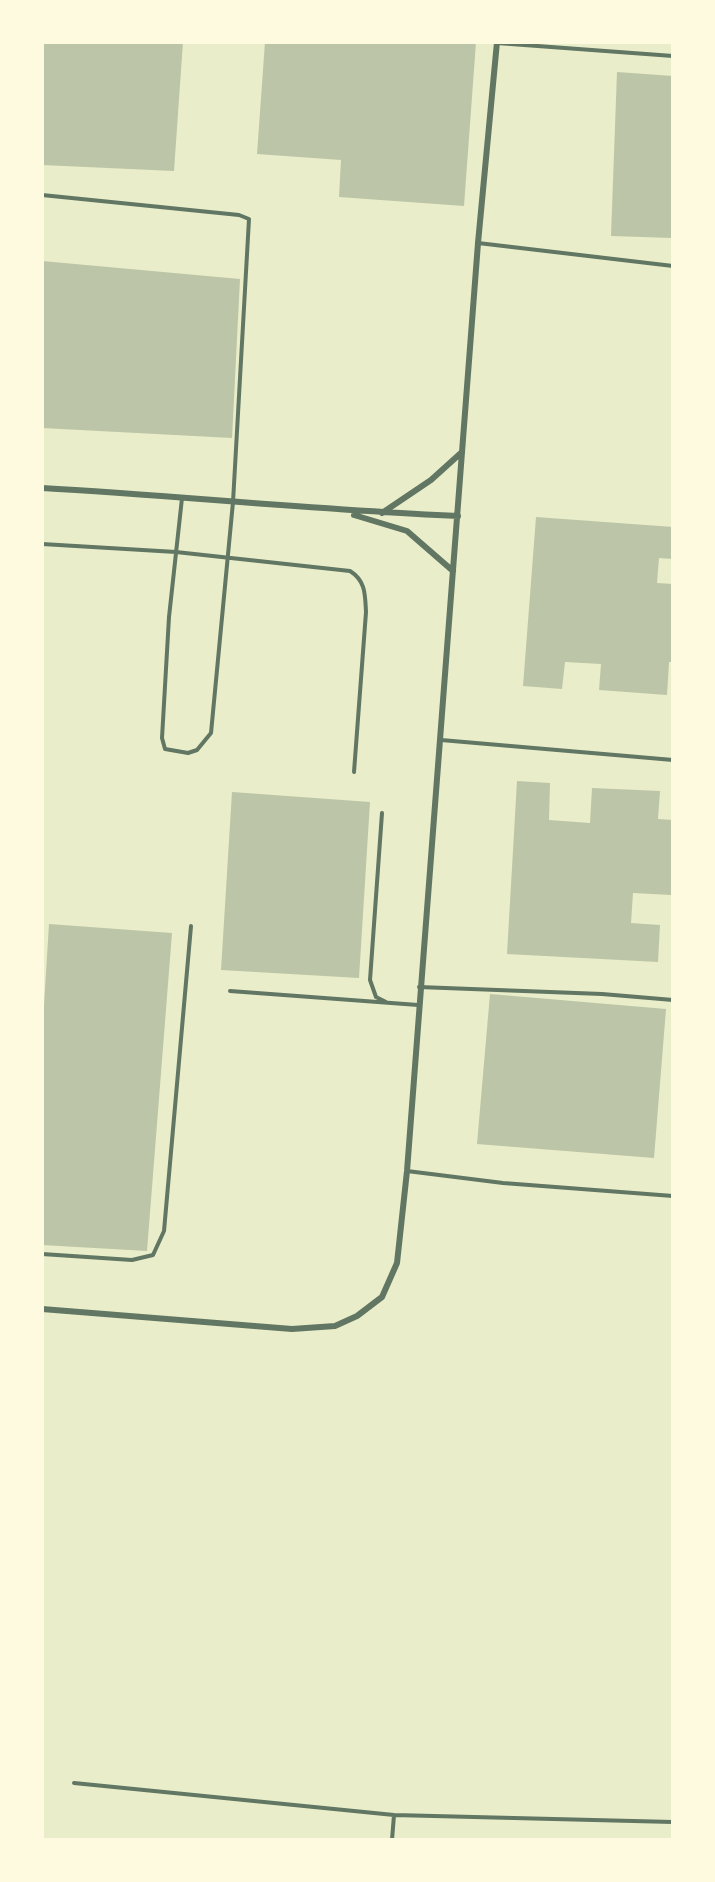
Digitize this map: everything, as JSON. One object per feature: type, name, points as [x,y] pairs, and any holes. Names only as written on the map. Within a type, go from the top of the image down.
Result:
[{"type":"street","points":[[42,1309],[292,1329],[335,1326],[357,1316],[382,1297],[397,1263],[407,1171],[419,987],[478,243],[497,42]]},
{"type":"street","points":[[381,513],[431,480],[462,452]]},
{"type":"street","points":[[42,488],[183,496],[345,512],[458,516]]},
{"type":"street","points":[[345,512],[407,531],[453,571]]},
{"type":"lane","points":[[497,42],[673,56]]},
{"type":"lane","points":[[42,195],[239,215],[249,219],[233,502],[211,733],[197,750],[176,753],[165,749],[162,738],[176,552],[183,496]]},
{"type":"lane","points":[[478,243],[673,266]]},
{"type":"lane","points":[[42,544],[176,552],[350,571],[359,577],[365,592],[366,612],[354,772]]},
{"type":"lane","points":[[440,740],[673,760]]},
{"type":"lane","points":[[382,813],[370,981],[376,997],[386,1002]]},
{"type":"lane","points":[[42,1254],[132,1260],[153,1255],[164,1230],[191,926]]},
{"type":"lane","points":[[419,987],[568,992],[673,1000]]},
{"type":"lane","points":[[230,991],[418,1005]]},
{"type":"lane","points":[[407,1171],[503,1183],[673,1196]]},
{"type":"lane","points":[[74,1783],[394,1815],[673,1822]]},
{"type":"lane","points":[[392,1840],[394,1815]]},
{"type":"building","points":[[42,42],[183,42],[174,171],[42,165]]},
{"type":"building","points":[[265,42],[476,42],[464,206],[339,197],[341,160],[257,154]]},
{"type":"building","points":[[617,72],[673,76],[673,238],[611,236]]},
{"type":"building","points":[[42,261],[240,279],[232,438],[42,428]]},
{"type":"building","points":[[536,517],[673,527],[673,559],[659,558],[657,583],[673,584],[673,662],[669,662],[667,695],[599,690],[601,664],[565,662],[562,689],[523,686]]},
{"type":"building","points":[[517,781],[550,783],[549,820],[590,823],[592,788],[660,791],[658,819],[673,820],[671,895],[633,893],[631,923],[660,925],[658,962],[507,954]]},
{"type":"building","points":[[232,792],[370,802],[359,978],[221,970]]},
{"type":"building","points":[[49,924],[172,933],[147,1251],[42,1245],[42,1038]]},
{"type":"building","points":[[490,994],[666,1009],[654,1158],[477,1144]]}]
